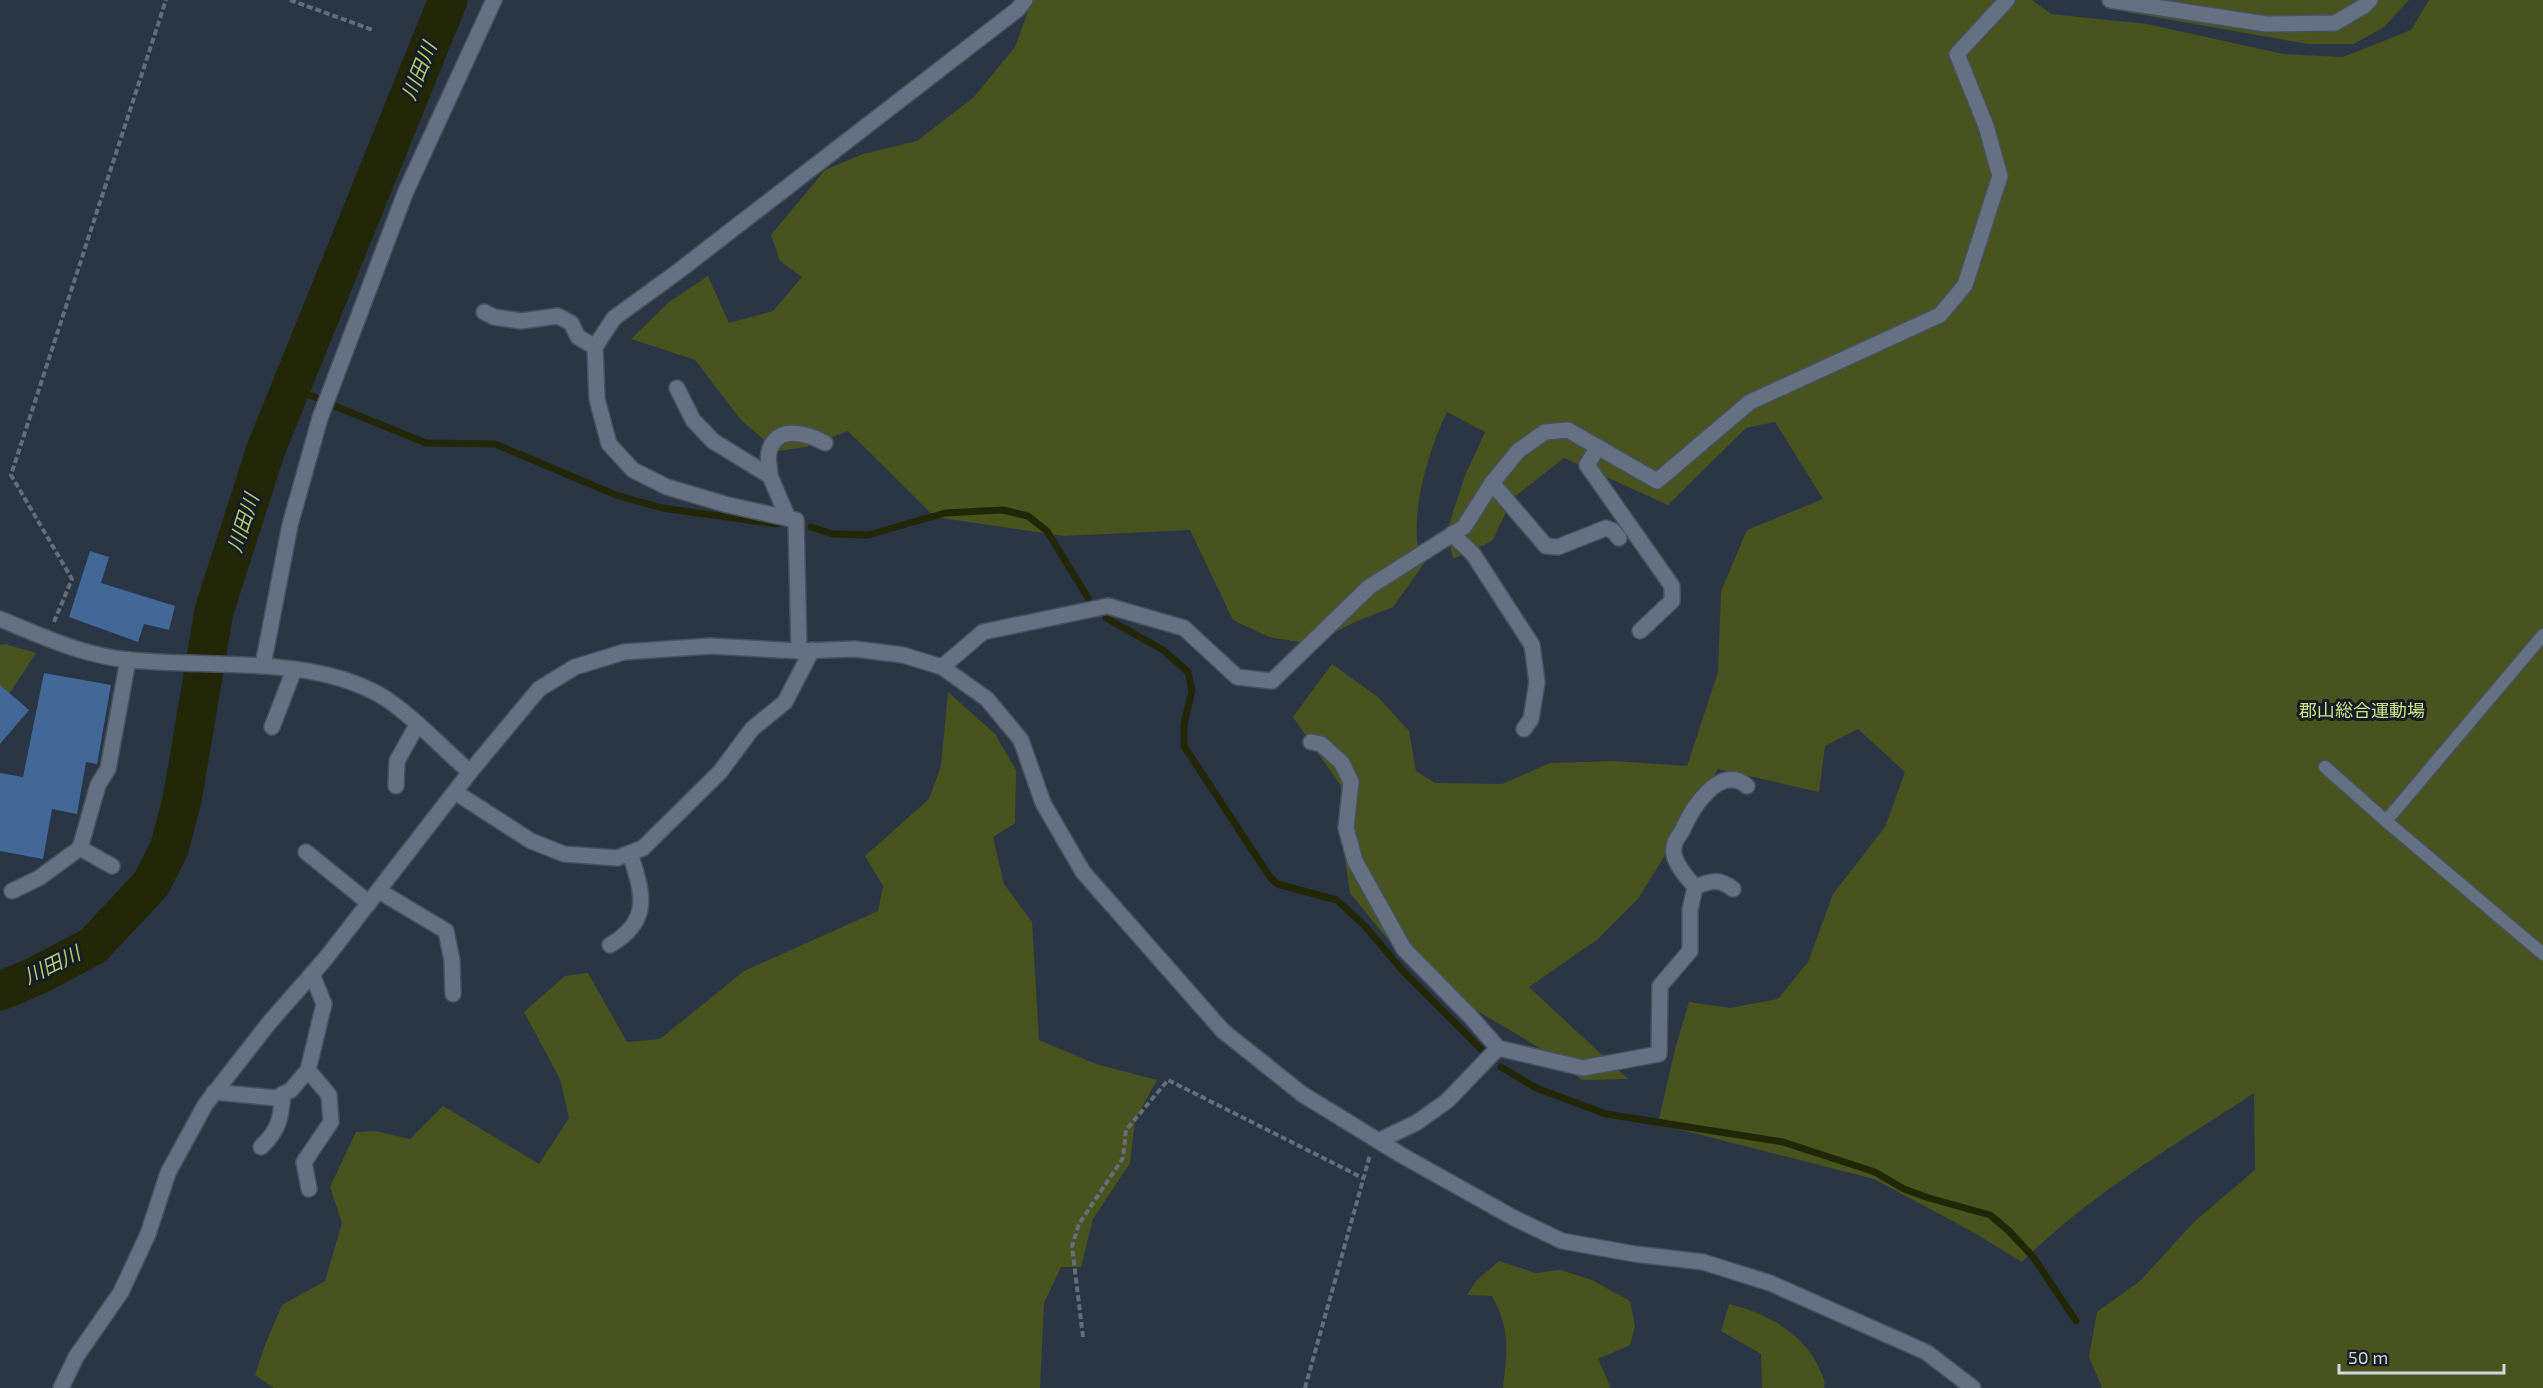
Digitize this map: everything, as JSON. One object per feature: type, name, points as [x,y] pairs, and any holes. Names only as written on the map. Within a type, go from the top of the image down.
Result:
[{"type":"street","points":[[257,666],[290,525],[320,418],[406,191],[494,0]]},
{"type":"street","points":[[455,792],[531,841],[564,854],[617,858],[644,848],[720,772],[752,729],[786,702],[806,651],[796,520],[728,505],[667,487],[633,470],[609,444],[597,399],[595,347],[614,318],[930,78],[1018,9],[1025,0]]},
{"type":"street","points":[[942,667],[983,632],[1108,606],[1184,628],[1237,677],[1272,681],[1369,587],[1464,527],[1492,483],[1518,451],[1545,432],[1568,430],[1657,481],[1750,402],[1940,315],[1965,285],[2000,176],[1986,126],[1957,54],[2007,0]]},
{"type":"street","points":[[2110,0],[2266,24],[2335,23],[2370,0]]},
{"type":"street","points":[[483,312],[494,317],[521,321],[558,316],[571,322],[578,337],[595,347]]},
{"type":"street","points":[[677,388],[693,420],[713,441],[771,476]]},
{"type":"street","points":[[788,518],[771,476],[769,453],[777,439],[792,432],[809,434],[825,443]]},
{"type":"street","points":[[1598,447],[1587,465],[1672,586],[1672,601],[1640,631]]},
{"type":"street","points":[[1492,483],[1546,546],[1558,547],[1606,528],[1613,531],[1619,538]]},
{"type":"street","points":[[1452,534],[1473,554],[1532,645],[1537,682],[1531,719],[1524,729]]},
{"type":"street","points":[[0,619],[46,640],[79,650],[128,660],[257,666],[337,678],[380,695],[470,772]]},
{"type":"street","points":[[61,1388],[76,1357],[121,1292],[148,1234],[168,1173],[214,1092],[312,974],[470,772],[539,689],[575,667],[624,652],[710,646],[806,651],[855,649],[903,655],[942,667],[987,699],[1021,740],[1043,803],[1083,872],[1223,1031],[1302,1094],[1376,1140],[1514,1218],[1562,1240],[1635,1254],[1703,1262],[1770,1283],[1926,1352],[1973,1388]]},
{"type":"street","points":[[12,891],[39,878],[80,849],[98,785],[108,769],[128,660]]},
{"type":"street","points":[[272,727],[294,670]]},
{"type":"street","points":[[396,786],[397,761],[417,725]]},
{"type":"street","points":[[1311,742],[1321,744],[1342,763],[1351,782],[1346,828],[1355,861],[1404,949],[1498,1048],[1583,1068],[1659,1054],[1660,987],[1690,951],[1690,910],[1695,887],[1676,860],[1673,848],[1699,799],[1713,787],[1734,778],[1741,780],[1747,786]]},
{"type":"street","points":[[80,849],[112,866]]},
{"type":"street","points":[[306,852],[374,897],[446,931],[452,960],[453,994]]},
{"type":"street","points":[[610,945],[626,936],[637,917],[643,897],[630,853]]},
{"type":"street","points":[[1695,887],[1712,880],[1723,881],[1733,889]]},
{"type":"street","points":[[214,1092],[276,1098],[291,1090],[308,1070],[324,1004],[312,974]]},
{"type":"street","points":[[1376,1140],[1416,1123],[1447,1101],[1498,1048]]},
{"type":"street","points":[[308,1070],[329,1095],[331,1122],[304,1162],[309,1190]]},
{"type":"street","points":[[261,1146],[274,1134],[281,1113],[283,1094]]},
{"type":"lane","points":[[2386,821],[2543,635]]},
{"type":"lane","points":[[2325,767],[2543,954]]},
{"type":"path","points":[[46,640],[72,579],[11,475],[166,0]]},
{"type":"path","points":[[290,0],[373,30]]},
{"type":"path","points":[[1083,1337],[1072,1246],[1078,1224],[1123,1158],[1126,1130],[1168,1080],[1363,1178]]},
{"type":"path","points":[[1305,1388],[1363,1178],[1376,1140]]},
{"type":"green space","name":"郡山総合運動場","points":[[1032,0],[2032,0],[2051,14],[2147,24],[2283,54],[2343,57],[2411,30],[2429,0],[2543,0],[2543,1388],[2102,1388],[2089,1357],[2097,1312],[2140,1281],[2194,1222],[2255,1170],[2254,1093],[2104,1193],[2075,1215],[2022,1262],[1971,1231],[1874,1179],[1658,1124],[1674,1053],[1689,1002],[1730,1008],[1778,999],[1808,962],[1833,894],[1885,827],[1905,772],[1858,729],[1825,746],[1819,792],[1718,769],[1638,899],[1598,939],[1529,987],[1628,1079],[1582,1080],[1538,1047],[1471,1007],[1394,947],[1350,893],[1340,827],[1341,786],[1293,717],[1332,664],[1378,697],[1409,731],[1416,771],[1435,783],[1502,784],[1550,763],[1614,761],[1687,766],[1718,672],[1721,591],[1747,530],[1823,499],[1775,422],[1746,428],[1668,505],[1564,458],[1513,498],[1492,541],[1453,559],[1447,531],[1464,478],[1485,432],[1447,412],[1429,457],[1418,508],[1417,540],[1425,562],[1393,607],[1355,622],[1311,644],[1269,637],[1233,620],[1190,530],[1064,536],[935,517],[848,431],[806,447],[777,451],[741,420],[695,360],[631,339],[669,302],[708,276],[729,323],[773,311],[802,277],[780,261],[771,235],[825,170],[863,154],[917,141],[974,97],[1015,47]]},
{"type":"green space","points":[[2111,0],[2409,0],[2384,27],[2354,44],[2308,44],[2109,9]]},
{"type":"green space","points":[[5,644],[36,653],[0,708],[0,645]]},
{"type":"green space","points":[[948,692],[995,734],[1016,770],[1015,823],[993,837],[1004,884],[1032,922],[1039,1040],[1096,1064],[1157,1080],[1135,1120],[1130,1163],[1093,1219],[1081,1267],[1061,1267],[1044,1303],[1040,1388],[274,1388],[255,1375],[282,1305],[325,1281],[342,1223],[330,1187],[356,1132],[375,1131],[410,1139],[443,1106],[539,1164],[569,1118],[560,1079],[524,1012],[565,976],[588,973],[627,1042],[660,1039],[744,971],[878,911],[883,886],[865,856],[929,799],[941,766]]},
{"type":"green space","points":[[1499,1261],[1536,1273],[1560,1270],[1592,1280],[1630,1301],[1635,1326],[1630,1345],[1598,1359],[1611,1388],[1503,1388],[1506,1341],[1498,1308],[1492,1296],[1467,1295],[1476,1281]]},
{"type":"green space","points":[[1729,1304],[1771,1319],[1795,1336],[1813,1357],[1824,1379],[1824,1388],[1762,1388],[1761,1354],[1721,1331]]},
{"type":"building","points":[[90,551],[109,557],[101,583],[175,606],[169,630],[144,624],[138,642],[69,617]]},
{"type":"building","points":[[44,673],[111,685],[97,764],[86,762],[77,814],[52,809],[43,859],[0,851],[0,773],[23,777]]},
{"type":"building","points":[[0,685],[29,710],[0,744]]},
{"type":"waterway","name":"川田川","points":[[0,991],[36,976],[93,946],[151,884],[169,849],[182,800],[214,611],[266,449],[448,0]]},
{"type":"waterway","points":[[291,388],[322,400]]},
{"type":"waterway","points":[[332,405],[426,443],[495,444],[616,495],[662,508],[777,524]]},
{"type":"waterway","points":[[811,527],[833,534],[868,535],[945,513],[1003,510],[1028,516],[1047,531],[1088,598]]},
{"type":"waterway","points":[[1106,618],[1163,650],[1188,672],[1192,691],[1184,724],[1184,746],[1270,877],[1277,884],[1337,900],[1364,925],[1403,971],[1481,1049]]},
{"type":"waterway","points":[[1501,1067],[1536,1088],[1606,1114],[1783,1142],[1875,1172],[1904,1189],[1929,1198],[1990,1215],[2009,1231],[2034,1258],[2076,1321]]}]
